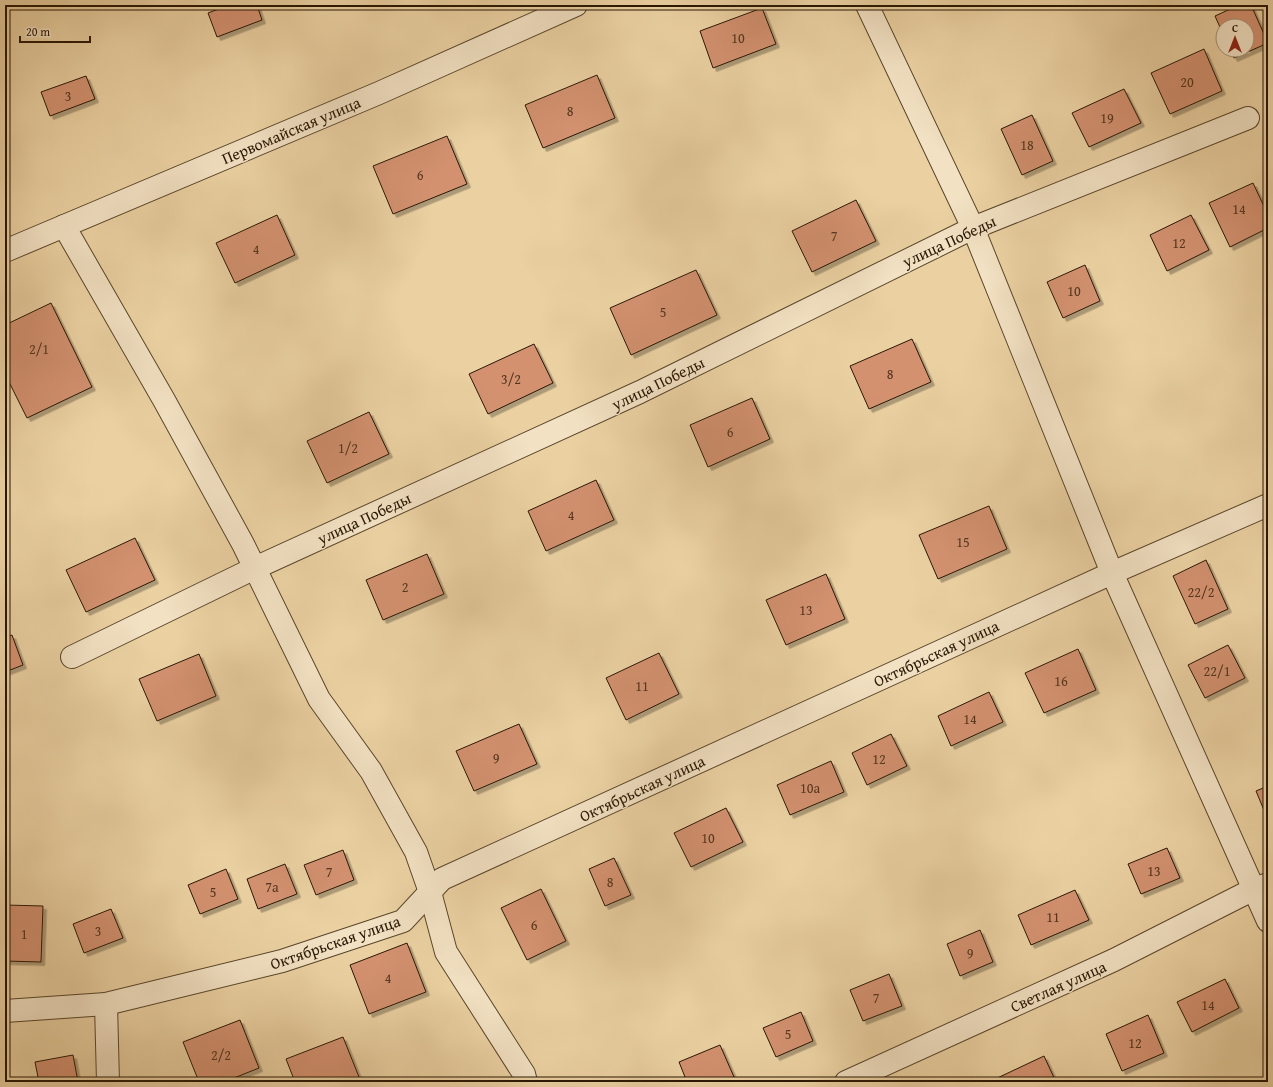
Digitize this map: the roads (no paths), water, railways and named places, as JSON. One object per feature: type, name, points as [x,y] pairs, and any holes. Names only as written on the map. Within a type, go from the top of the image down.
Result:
[{"type":"street","name":"Первомайская улица","points":[[5,251],[379,93],[576,5]]},
{"type":"street","points":[[867,5],[973,228],[1112,573],[1261,886],[1268,921]]},
{"type":"street","name":"улица Победы","points":[[72,657],[255,568],[640,392],[973,228],[1248,118]]},
{"type":"street","points":[[64,226],[168,407],[255,568],[319,699],[371,771],[416,852],[430,892],[446,952],[524,1074],[526,1082]]},
{"type":"street","name":"Октябрьская улица","points":[[5,1011],[106,1004],[282,961],[403,921],[442,879],[1112,573],[1268,505]]},
{"type":"street","name":"Светлая улица","points":[[846,1082],[1114,960],[1261,886]]},
{"type":"street","points":[[106,1004],[108,1082]]}]
